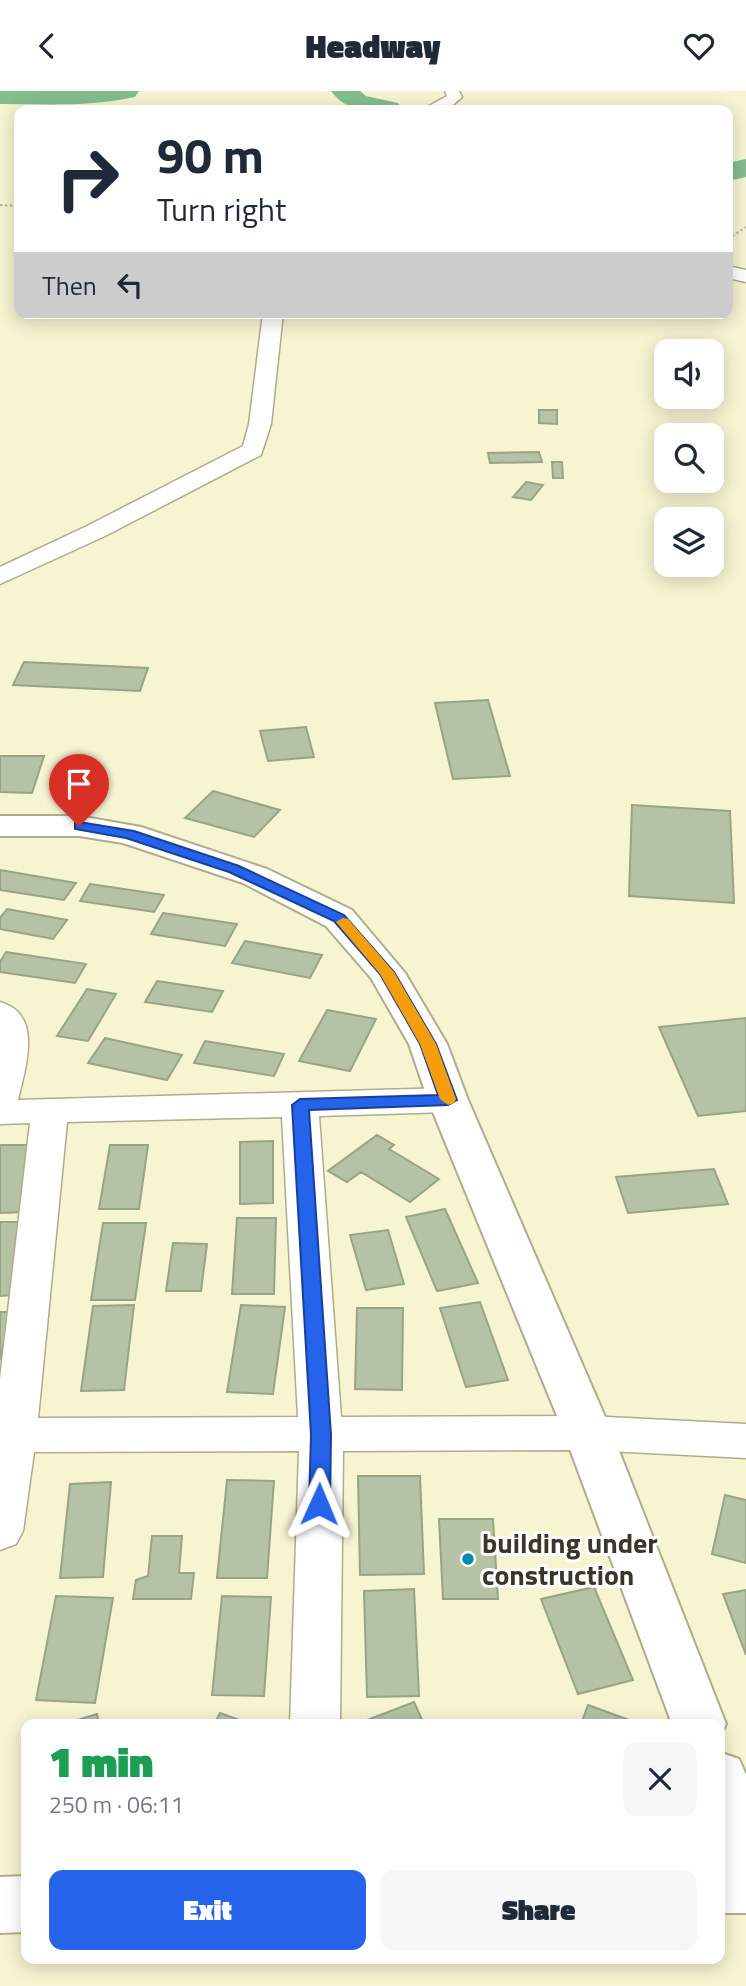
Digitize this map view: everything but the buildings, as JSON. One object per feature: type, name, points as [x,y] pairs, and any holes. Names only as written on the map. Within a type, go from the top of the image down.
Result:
[{"type":"street","points":[[441,105],[455,97],[452,91]]},
{"type":"street","points":[[0,576],[96,531],[253,450],[260,424],[272,319]]},
{"type":"street","points":[[0,826],[79,826],[129,834],[255,876],[339,918],[387,972],[428,1044],[448,1100],[588,1433],[697,1719]]},
{"type":"street","points":[[0,1013],[8,1020],[11,1053],[0,1100]]},
{"type":"street","points":[[0,1112],[448,1100]]},
{"type":"street","points":[[300,1105],[321,1435],[314,1719]]},
{"type":"street","points":[[0,1531],[7,1435],[51,1112]]},
{"type":"street","points":[[7,1435],[588,1433],[746,1441]]},
{"type":"street","points":[[725,1793],[746,1848]]},
{"type":"street","points":[[725,1885],[746,1885]]},
{"type":"street","points":[[0,1905],[21,1904]]},
{"type":"waterway","points":[[0,96],[78,97],[126,91]]},
{"type":"waterway","points":[[344,91],[357,102],[371,105]]},
{"type":"waterway","points":[[733,171],[746,168]]},
{"type":"slow traffic","points":[[343,922],[387,972],[428,1044],[448,1099]]},
{"type":"place","name":"building under construction","points":[[468,1559]]},
{"type":"route","points":[[79,826],[129,834],[255,876],[339,918],[387,972],[428,1044],[448,1100],[300,1105],[321,1435],[319,1504]]}]
